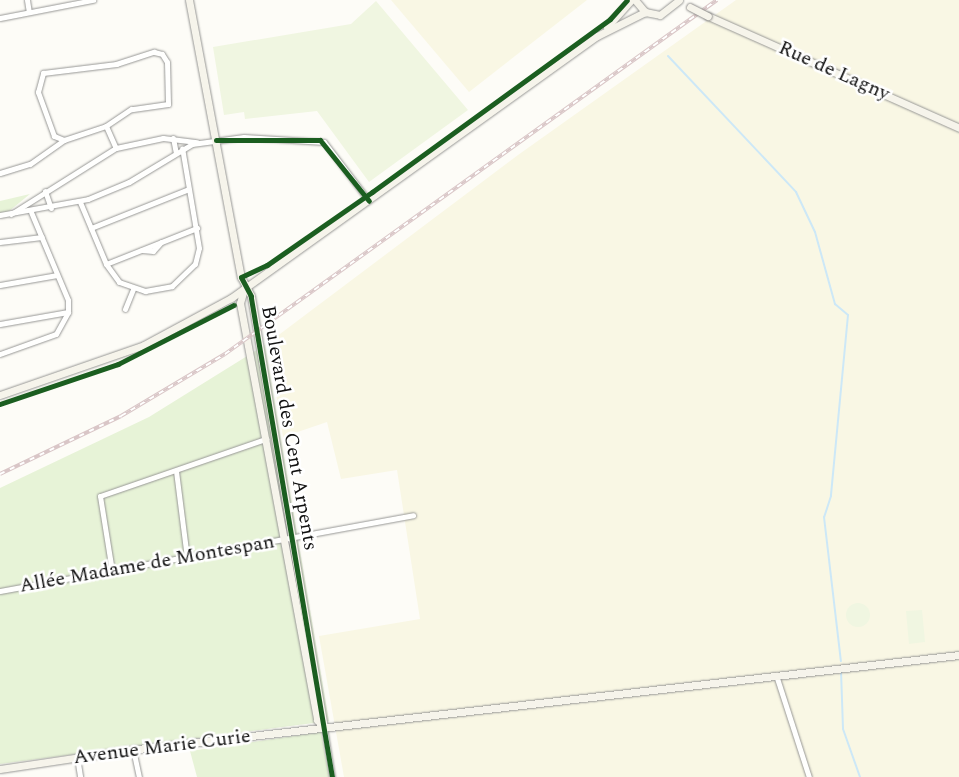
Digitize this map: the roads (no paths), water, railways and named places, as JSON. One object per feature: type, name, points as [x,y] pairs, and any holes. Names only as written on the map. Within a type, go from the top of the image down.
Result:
[{"type":"main road","name":"Boulevard des Cent Arpents","points":[[189,0],[244,289],[240,303],[317,720],[324,727]]},
{"type":"main road","points":[[597,36],[631,0]]},
{"type":"main road","points":[[636,0],[645,12]]},
{"type":"main road","points":[[674,8],[679,0]]},
{"type":"main road","points":[[684,0],[690,7]]},
{"type":"main road","points":[[0,395],[144,345],[244,289],[597,36],[645,12],[660,15],[674,8],[690,7]]},
{"type":"main road","name":"Rue de Lagny","points":[[690,7],[959,128]]},
{"type":"main road","name":"Boulevard des Cent Arpents","points":[[244,289],[251,296],[324,727]]},
{"type":"main road","name":"Avenue Marie Curie","points":[[0,769],[133,749],[776,674],[959,655]]},
{"type":"street","points":[[27,0],[29,12]]},
{"type":"street","points":[[0,18],[93,0]]},
{"type":"street","points":[[0,173],[30,164],[64,140],[106,126],[131,110],[168,104],[170,96],[162,54],[43,73],[38,92],[52,132],[64,140]]},
{"type":"street","points":[[106,126],[116,148]]},
{"type":"street","points":[[11,214],[116,148],[145,139],[173,138],[200,142]]},
{"type":"street","points":[[173,138],[176,152]]},
{"type":"street","points":[[0,215],[31,212],[80,202],[129,182],[182,148],[200,142],[216,140],[320,140],[369,201]]},
{"type":"street","points":[[80,202],[106,264],[119,282],[133,289],[159,291],[186,276],[199,248],[182,148]]},
{"type":"street","points":[[91,228],[189,189]]},
{"type":"street","points":[[45,191],[52,208]]},
{"type":"street","points":[[0,354],[56,334],[68,312],[57,275],[31,212]]},
{"type":"street","points":[[106,264],[197,228]]},
{"type":"street","points":[[0,242],[42,237]]},
{"type":"street","points":[[0,285],[57,275]]},
{"type":"street","points":[[125,309],[133,289]]},
{"type":"street","points":[[0,324],[68,312]]},
{"type":"street","points":[[112,571],[100,496],[266,440]]},
{"type":"street","points":[[176,471],[188,558]]},
{"type":"street","name":"Allée Madame de Montespan","points":[[0,591],[413,516]]},
{"type":"street","points":[[776,674],[809,777]]},
{"type":"street","name":"Boulevard des Cent Arpents","points":[[324,727],[332,777]]},
{"type":"street","points":[[133,749],[139,777]]},
{"type":"street","points":[[77,757],[80,777]]},
{"type":"waterway","points":[[668,56],[796,192],[815,232],[835,304],[848,315],[831,496],[824,517],[841,661]]},
{"type":"waterway","points":[[841,671],[843,729],[860,777]]},
{"type":"railway","points":[[0,474],[121,416],[225,354],[717,0]]}]
